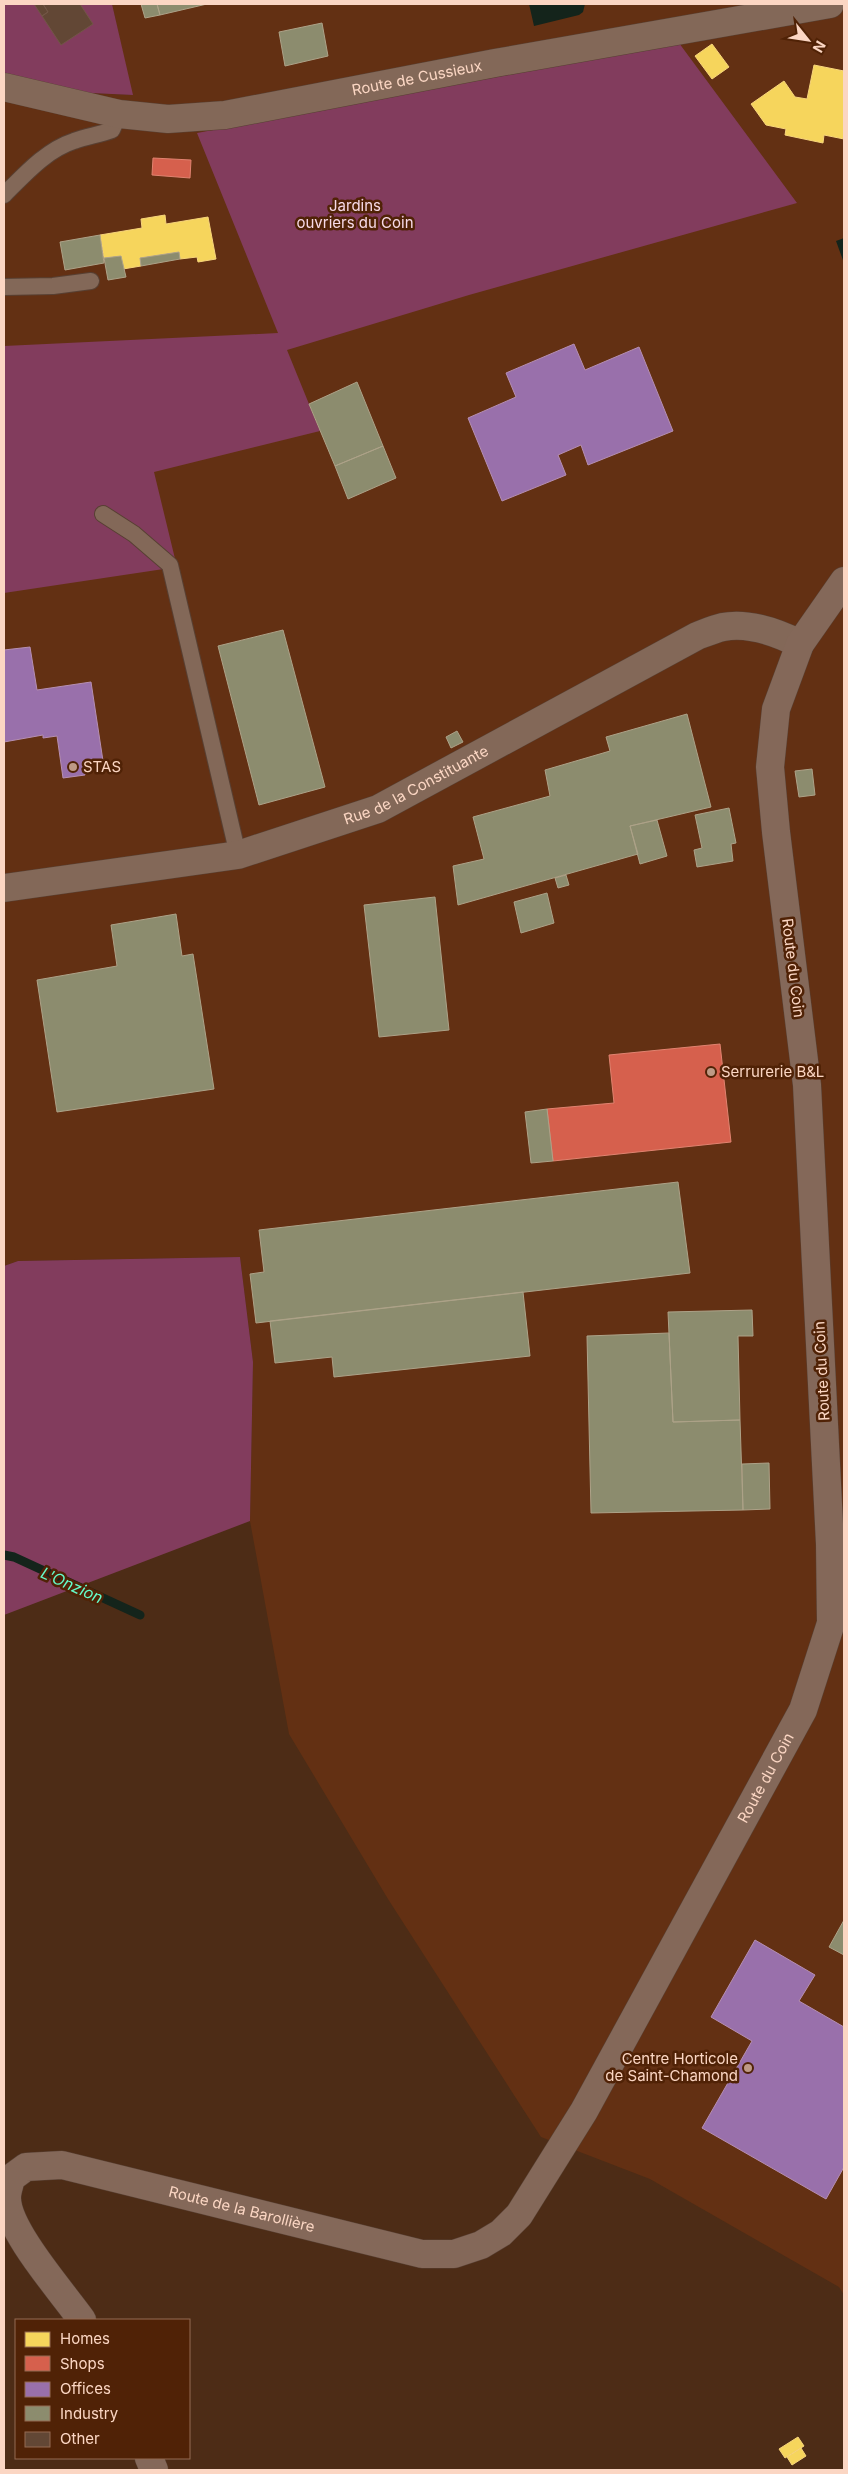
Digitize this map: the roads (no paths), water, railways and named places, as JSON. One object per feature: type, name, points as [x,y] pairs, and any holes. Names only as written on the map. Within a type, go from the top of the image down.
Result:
[{"type":"main road","name":"Route du Coin","points":[[578,2120],[803,1710],[831,1623],[830,1544],[808,1085],[776,832],[770,767],[776,710],[800,644],[844,581]]},
{"type":"main road","name":"Route de la Barollière","points":[[81,2319],[21,2236],[11,2215],[7,2198],[11,2178],[26,2167],[62,2164],[422,2254],[454,2254],[481,2245],[494,2237],[520,2215],[578,2120]]},
{"type":"street","name":"Route de Cussieux","points":[[4,87],[118,114],[168,119],[224,115],[495,63],[821,5]]},
{"type":"street","name":"Rue de la Constituante","points":[[4,888],[238,855],[378,809],[697,636],[724,627],[748,627],[780,635],[800,644]]},
{"type":"lane","points":[[4,195],[31,168],[56,150],[73,141],[112,130],[118,114]]},
{"type":"lane","points":[[4,287],[53,286],[91,281]]},
{"type":"lane","points":[[102,514],[134,534],[170,565],[238,855]]},
{"type":"waterway","name":"L'Onzion","points":[[4,1555],[14,1557],[140,1615]]},
{"type":"place","name":"STAS","points":[[73,767]]},
{"type":"place","name":"Serrurerie B&L","points":[[711,1072]]},
{"type":"place","name":"Centre Horticole de Saint-Chamond","points":[[748,2068]]},
{"type":"park label","name":"Jardins ouvriers du Coin","points":[[355,214]]}]
